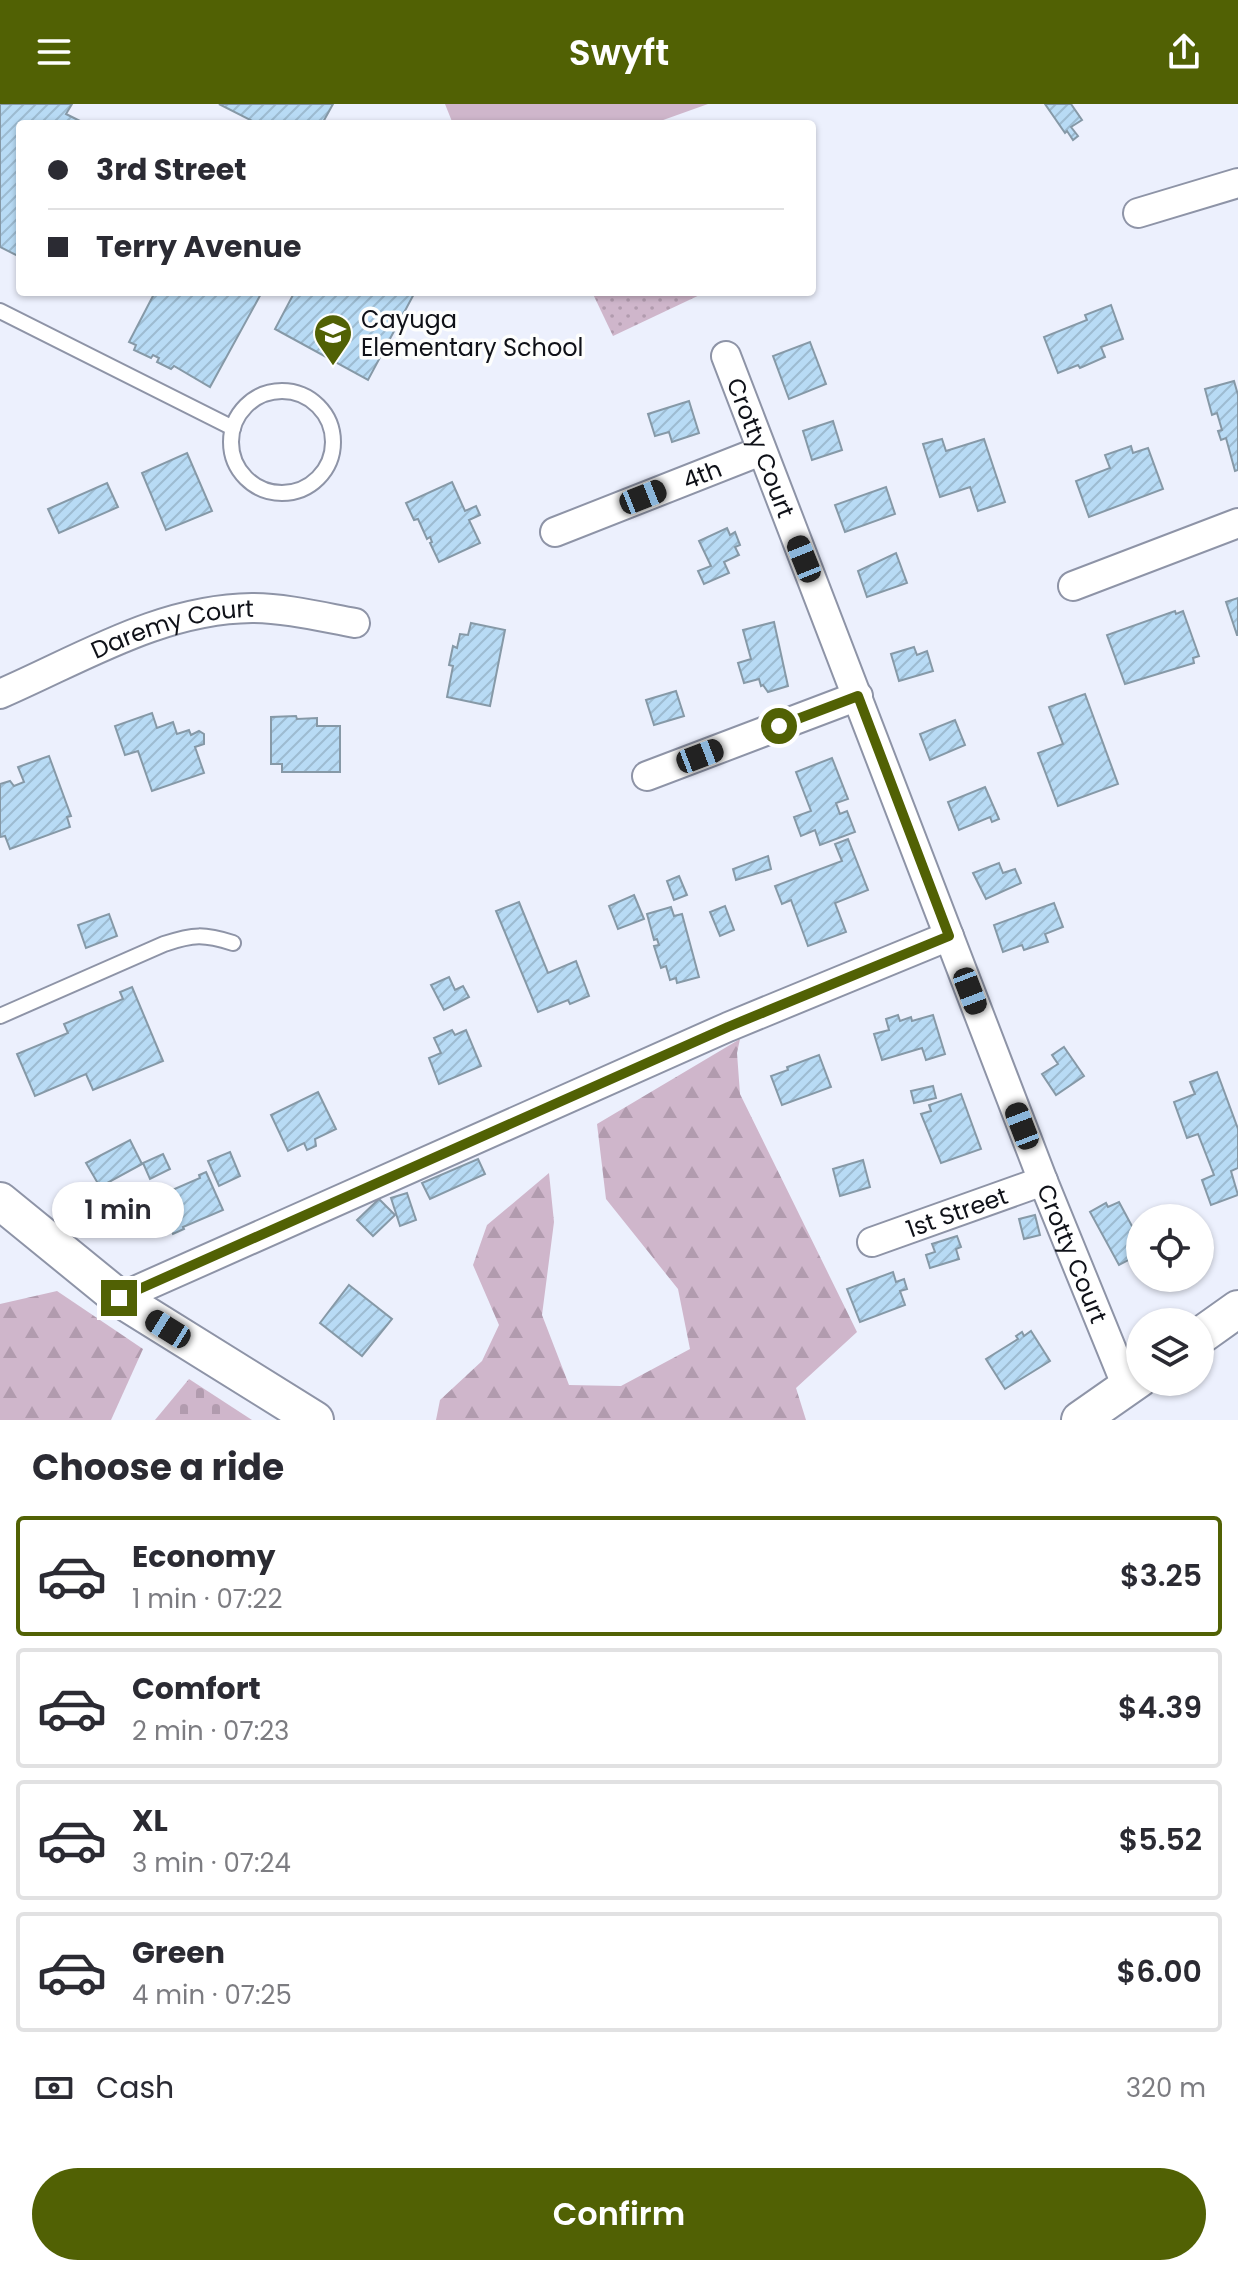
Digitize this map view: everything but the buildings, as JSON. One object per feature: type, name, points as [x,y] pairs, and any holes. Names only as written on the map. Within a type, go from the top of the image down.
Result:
[{"type":"street","points":[[1138,213],[1238,183]]},
{"type":"street","name":"Crotty Court","points":[[726,356],[1043,1181],[1126,1365]]},
{"type":"street","name":"4th","points":[[555,532],[761,451]]},
{"type":"street","points":[[1073,586],[1238,523]]},
{"type":"street","name":"Daremy Court","points":[[0,694],[146,627],[193,614],[253,608],[355,623]]},
{"type":"street","points":[[647,776],[858,696]]},
{"type":"street","points":[[119,1298],[728,1027],[949,936]]},
{"type":"street","name":"1st Street","points":[[872,1242],[1043,1181]]},
{"type":"street","points":[[0,1201],[119,1298],[315,1420]]},
{"type":"street","points":[[1214,1326],[1238,1309]]},
{"type":"street","points":[[1080,1420],[1126,1388]]},
{"type":"lane","points":[[0,311],[233,428]]},
{"type":"lane","points":[[291,391],[313,401],[325,414],[332,434],[331,457],[316,480],[297,491],[277,493],[254,485],[236,465],[230,446],[233,428],[234,421],[250,401],[268,392],[291,391]]},
{"type":"lane","points":[[0,1016],[190,935],[208,935],[233,943]]},
{"type":"green space","points":[[445,104],[708,104],[663,120],[451,120]]},
{"type":"green space","points":[[594,296],[698,296],[613,336]]},
{"type":"green space","points":[[740,1039],[737,1053],[740,1094],[857,1332],[796,1388],[806,1420],[436,1420],[440,1400],[482,1361],[499,1325],[473,1265],[487,1225],[549,1173],[554,1222],[542,1315],[569,1385],[621,1386],[690,1349],[678,1289],[606,1199],[597,1124]]},
{"type":"green space","points":[[57,1291],[143,1349],[111,1420],[0,1420],[0,1304]]},
{"type":"green space","points":[[189,1379],[252,1420],[155,1420]]},
{"type":"place","name":"Cayuga Elementary School","points":[[333,367]]},
{"type":"route","points":[[119,1298],[728,1027],[949,936],[858,696],[779,726]]}]
